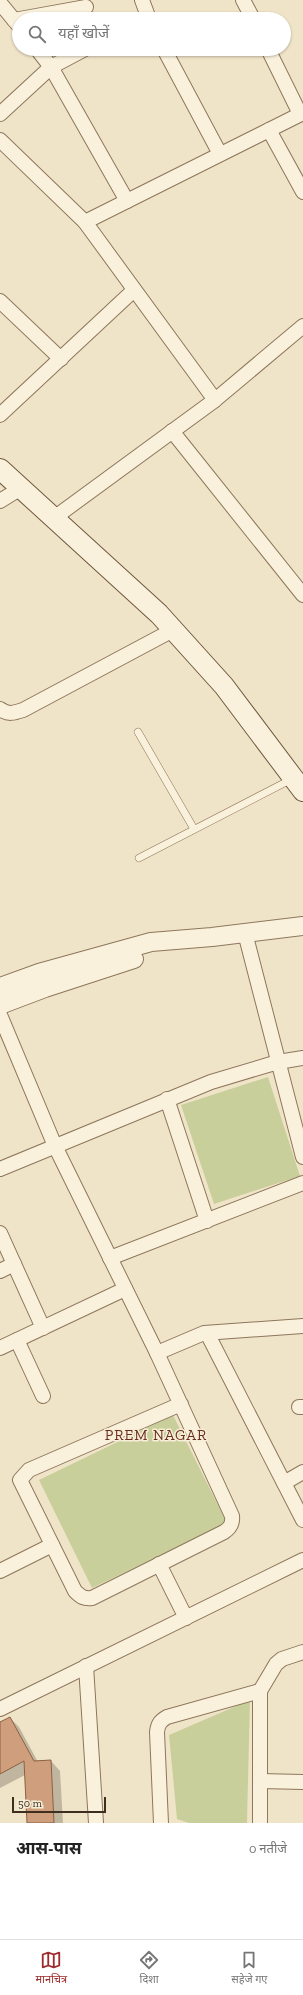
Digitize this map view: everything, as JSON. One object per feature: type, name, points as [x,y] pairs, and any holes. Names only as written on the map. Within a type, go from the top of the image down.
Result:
[{"type":"main road","points":[[0,469],[159,614],[224,686],[300,781]]},
{"type":"street","points":[[142,0],[147,12]]},
{"type":"street","points":[[246,0],[250,12]]},
{"type":"street","points":[[0,3],[12,17]]},
{"type":"street","points":[[64,12],[86,7]]},
{"type":"street","points":[[42,56],[51,67],[127,201]]},
{"type":"street","points":[[0,114],[51,67],[72,56]]},
{"type":"street","points":[[168,56],[220,154]]},
{"type":"street","points":[[85,222],[302,113],[272,56]]},
{"type":"street","points":[[269,130],[303,192]]},
{"type":"street","points":[[0,140],[85,222],[215,400]]},
{"type":"street","points":[[0,415],[134,290]]},
{"type":"street","points":[[0,301],[61,359]]},
{"type":"street","points":[[54,518],[215,400],[303,326]]},
{"type":"street","points":[[172,431],[303,595]]},
{"type":"street","points":[[0,501],[21,488]]},
{"type":"street","points":[[0,709],[5,713],[13,713],[23,710],[173,630]]},
{"type":"street","points":[[0,987],[39,973],[151,942],[212,937],[303,926]]},
{"type":"street","points":[[245,933],[303,1158]]},
{"type":"street","points":[[0,1005],[115,964],[212,937]]},
{"type":"street","points":[[0,1015],[56,1146],[157,1353],[181,1404],[232,1516],[232,1523],[229,1529],[224,1532],[92,1598],[85,1599],[80,1597],[75,1591],[20,1480],[29,1470],[181,1404]]},
{"type":"street","points":[[0,1170],[167,1099],[211,1082],[278,1062],[303,1058]]},
{"type":"street","points":[[167,1099],[207,1220]]},
{"type":"street","points":[[110,1258],[303,1183]]},
{"type":"street","points":[[0,1233],[43,1328]]},
{"type":"street","points":[[0,1271],[14,1264]]},
{"type":"street","points":[[0,1348],[125,1289]]},
{"type":"street","points":[[157,1353],[183,1341],[207,1333],[303,1326]]},
{"type":"street","points":[[207,1333],[303,1520]]},
{"type":"street","points":[[17,1340],[43,1396]]},
{"type":"street","points":[[284,1483],[303,1472]]},
{"type":"street","points":[[1,1570],[52,1545]]},
{"type":"street","points":[[0,1709],[303,1560]]},
{"type":"street","points":[[159,1564],[186,1618]]},
{"type":"street","points":[[260,1823],[260,1691],[276,1664],[282,1659],[303,1652]]},
{"type":"street","points":[[86,1666],[96,1823]]},
{"type":"street","points":[[161,1823],[157,1732],[158,1725],[161,1720],[260,1691]]},
{"type":"street","points":[[260,1781],[303,1782]]},
{"type":"lane","points":[[138,732],[194,829]]},
{"type":"lane","points":[[139,858],[194,829],[300,781]]},
{"type":"green space","points":[[268,1077],[300,1176],[214,1204],[181,1105]]},
{"type":"green space","points":[[173,1415],[227,1523],[92,1588],[39,1480]]},
{"type":"green space","points":[[250,1700],[247,1823],[189,1823],[177,1819],[169,1735]]},
{"type":"building","points":[[10,1717],[34,1761],[51,1760],[54,1823],[27,1823],[24,1761],[0,1774],[0,1722]]},
{"type":"district","name":"PREM NAGAR","points":[[156,1435]]}]
